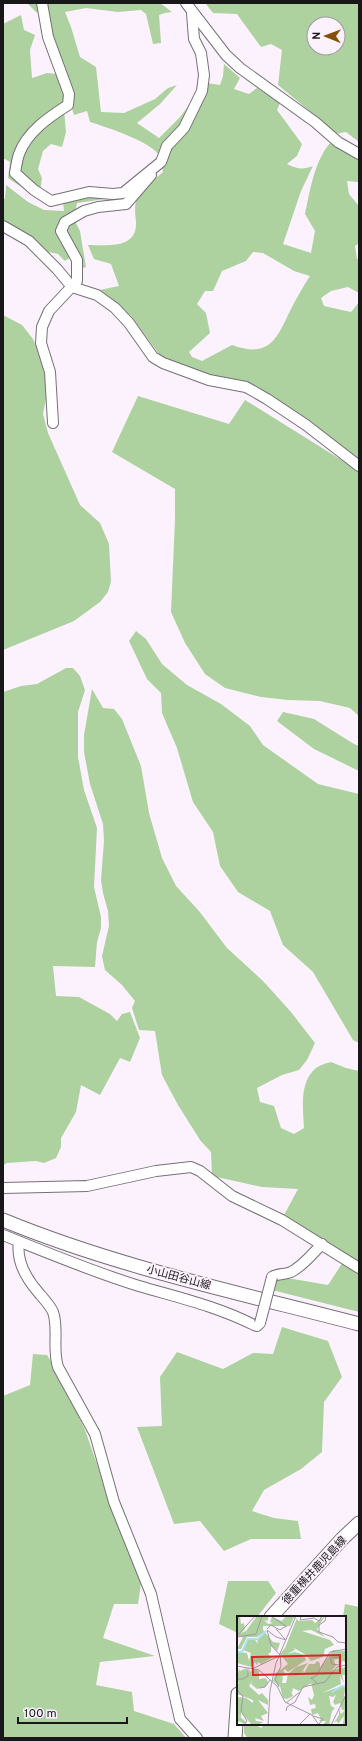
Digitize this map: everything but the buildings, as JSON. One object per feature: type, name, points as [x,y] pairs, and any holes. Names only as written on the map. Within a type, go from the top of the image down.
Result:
[{"type":"main road","name":"小山田谷山線","points":[[3,1220],[81,1249],[136,1266],[359,1324]]},
{"type":"main road","name":"徳重横井鹿児島線","points":[[272,1616],[342,1539],[359,1523]]},
{"type":"main road","points":[[235,1738],[237,1709]]},
{"type":"street","points":[[42,3],[48,37],[69,94],[68,105],[43,122],[29,138],[19,153],[15,173],[34,190],[52,201],[90,192],[113,194],[123,193],[159,164]]},
{"type":"street","points":[[186,3],[192,13],[226,55],[240,68],[315,122],[338,142],[359,154]]},
{"type":"street","points":[[53,423],[50,372],[41,343],[42,327],[49,311],[77,281],[77,260],[61,231],[65,222],[84,211],[98,207],[126,204],[143,186],[161,162],[167,146],[184,128],[202,91],[204,75],[201,53],[194,40],[192,13]]},
{"type":"street","points":[[3,226],[28,240],[57,269],[72,287],[97,295],[115,308],[129,323],[153,357],[163,363],[209,380],[246,387],[268,399],[306,425],[359,466]]},
{"type":"street","points":[[3,1188],[87,1186],[156,1171],[191,1168],[200,1171],[232,1196],[266,1211],[359,1268]]},
{"type":"street","points":[[3,1235],[139,1286],[228,1312],[257,1326],[260,1323],[272,1277],[276,1274],[285,1274],[293,1271],[322,1244]]},
{"type":"street","points":[[19,1242],[19,1254],[23,1271],[52,1310],[55,1322],[54,1356],[95,1434],[114,1502],[151,1594],[180,1719],[197,1738]]},
{"type":"green space","points":[[27,3],[160,3],[172,12],[159,15],[161,43],[153,44],[146,14],[141,10],[118,12],[86,8],[65,12],[80,57],[96,67],[101,112],[124,113],[155,99],[168,88],[177,85],[160,104],[137,123],[159,138],[180,117],[206,83],[220,85],[223,76],[224,64],[240,78],[234,89],[249,94],[257,88],[280,103],[277,110],[302,144],[297,156],[287,164],[300,168],[313,166],[301,191],[283,244],[311,253],[315,231],[305,214],[316,168],[330,143],[359,159],[359,182],[347,181],[349,194],[359,206],[359,243],[355,246],[357,259],[359,259],[359,293],[348,287],[331,291],[321,298],[324,306],[351,312],[359,302],[359,461],[287,406],[251,385],[216,381],[162,358],[131,316],[116,304],[80,294],[119,286],[111,264],[94,259],[88,245],[120,244],[132,237],[135,230],[135,208],[138,196],[163,172],[162,162],[157,153],[141,142],[130,136],[90,122],[87,111],[74,115],[60,72],[46,16],[36,12]],"holes":[[[253,252],[263,253],[294,271],[310,276],[276,337],[264,347],[245,349],[232,345],[202,361],[192,357],[189,352],[210,333],[206,313],[197,304],[205,291],[213,291],[222,271],[246,261]]]},
{"type":"green space","points":[[192,3],[359,3],[359,142],[346,132],[330,135],[323,122],[278,85],[282,50],[271,44],[261,47],[237,14],[213,13],[206,4]]},
{"type":"green space","points":[[21,15],[24,30],[35,35],[30,50],[32,78],[47,73],[57,74],[65,99],[64,110],[66,132],[62,147],[51,144],[43,151],[38,169],[42,178],[39,199],[8,178],[10,162],[3,158],[3,24]]},
{"type":"green space","points":[[6,185],[28,202],[44,210],[64,211],[63,202],[88,196],[112,198],[77,203],[74,219],[80,231],[86,267],[80,269],[71,257],[65,261],[58,254],[49,252],[52,262],[3,221],[3,198],[5,199]]},
{"type":"green space","points":[[3,315],[22,325],[33,339],[45,369],[47,393],[43,414],[48,433],[80,505],[100,523],[109,544],[111,581],[108,592],[100,602],[74,621],[3,650]]},
{"type":"green space","points":[[138,396],[229,424],[245,400],[359,471],[359,716],[350,708],[320,701],[261,697],[225,688],[205,674],[185,643],[171,612],[175,489],[112,452]]},
{"type":"green space","points":[[136,631],[146,639],[162,664],[187,685],[221,704],[250,726],[263,745],[318,784],[359,794],[359,1043],[353,1040],[313,972],[283,945],[270,911],[238,892],[220,866],[213,832],[193,802],[177,748],[162,713],[161,693],[147,679],[129,641]]},
{"type":"green space","points":[[66,668],[73,668],[80,676],[85,690],[78,712],[78,757],[84,790],[97,828],[94,887],[101,917],[101,928],[97,942],[95,967],[53,966],[56,996],[79,997],[110,1014],[117,1021],[122,1014],[130,1012],[140,1038],[130,1062],[120,1058],[100,1095],[81,1085],[76,1112],[61,1138],[61,1147],[56,1158],[44,1163],[36,1161],[7,1163],[3,1165],[3,692],[21,686],[37,684]]},
{"type":"green space","points":[[92,689],[103,708],[114,709],[122,719],[141,766],[149,813],[162,858],[176,886],[199,911],[227,948],[263,981],[291,1012],[315,1043],[307,1060],[299,1070],[282,1075],[257,1088],[260,1102],[274,1106],[281,1128],[294,1134],[304,1128],[304,1088],[307,1080],[316,1068],[331,1062],[359,1071],[359,1312],[272,1290],[275,1279],[293,1279],[328,1285],[343,1262],[283,1217],[298,1189],[262,1187],[212,1176],[211,1152],[200,1140],[178,1105],[162,1075],[155,1031],[139,1030],[132,1008],[135,1001],[122,985],[105,970],[102,956],[109,926],[108,911],[101,880],[104,841],[103,824],[90,784],[84,752],[84,735]]},
{"type":"green space","points":[[283,712],[314,719],[359,746],[359,771],[314,749],[277,721]]},
{"type":"green space","points":[[282,1327],[328,1341],[342,1377],[324,1402],[322,1452],[301,1469],[264,1490],[252,1511],[274,1518],[298,1521],[301,1539],[251,1539],[224,1551],[200,1521],[174,1524],[137,1427],[162,1426],[160,1377],[177,1352],[223,1369],[253,1353],[273,1354]]},
{"type":"green space","points":[[33,1354],[47,1355],[57,1371],[85,1430],[121,1532],[142,1576],[138,1604],[114,1604],[103,1638],[155,1656],[100,1662],[96,1685],[132,1692],[134,1711],[174,1724],[186,1738],[3,1738],[3,1396],[30,1385]]},
{"type":"green space","points":[[228,1581],[268,1581],[276,1593],[258,1616],[237,1616],[237,1633],[219,1624]]},
{"type":"green space","points":[[345,1604],[359,1607],[359,1738],[247,1737],[244,1733],[244,1725],[255,1725],[262,1728],[263,1725],[346,1725],[346,1616],[343,1616]]}]
